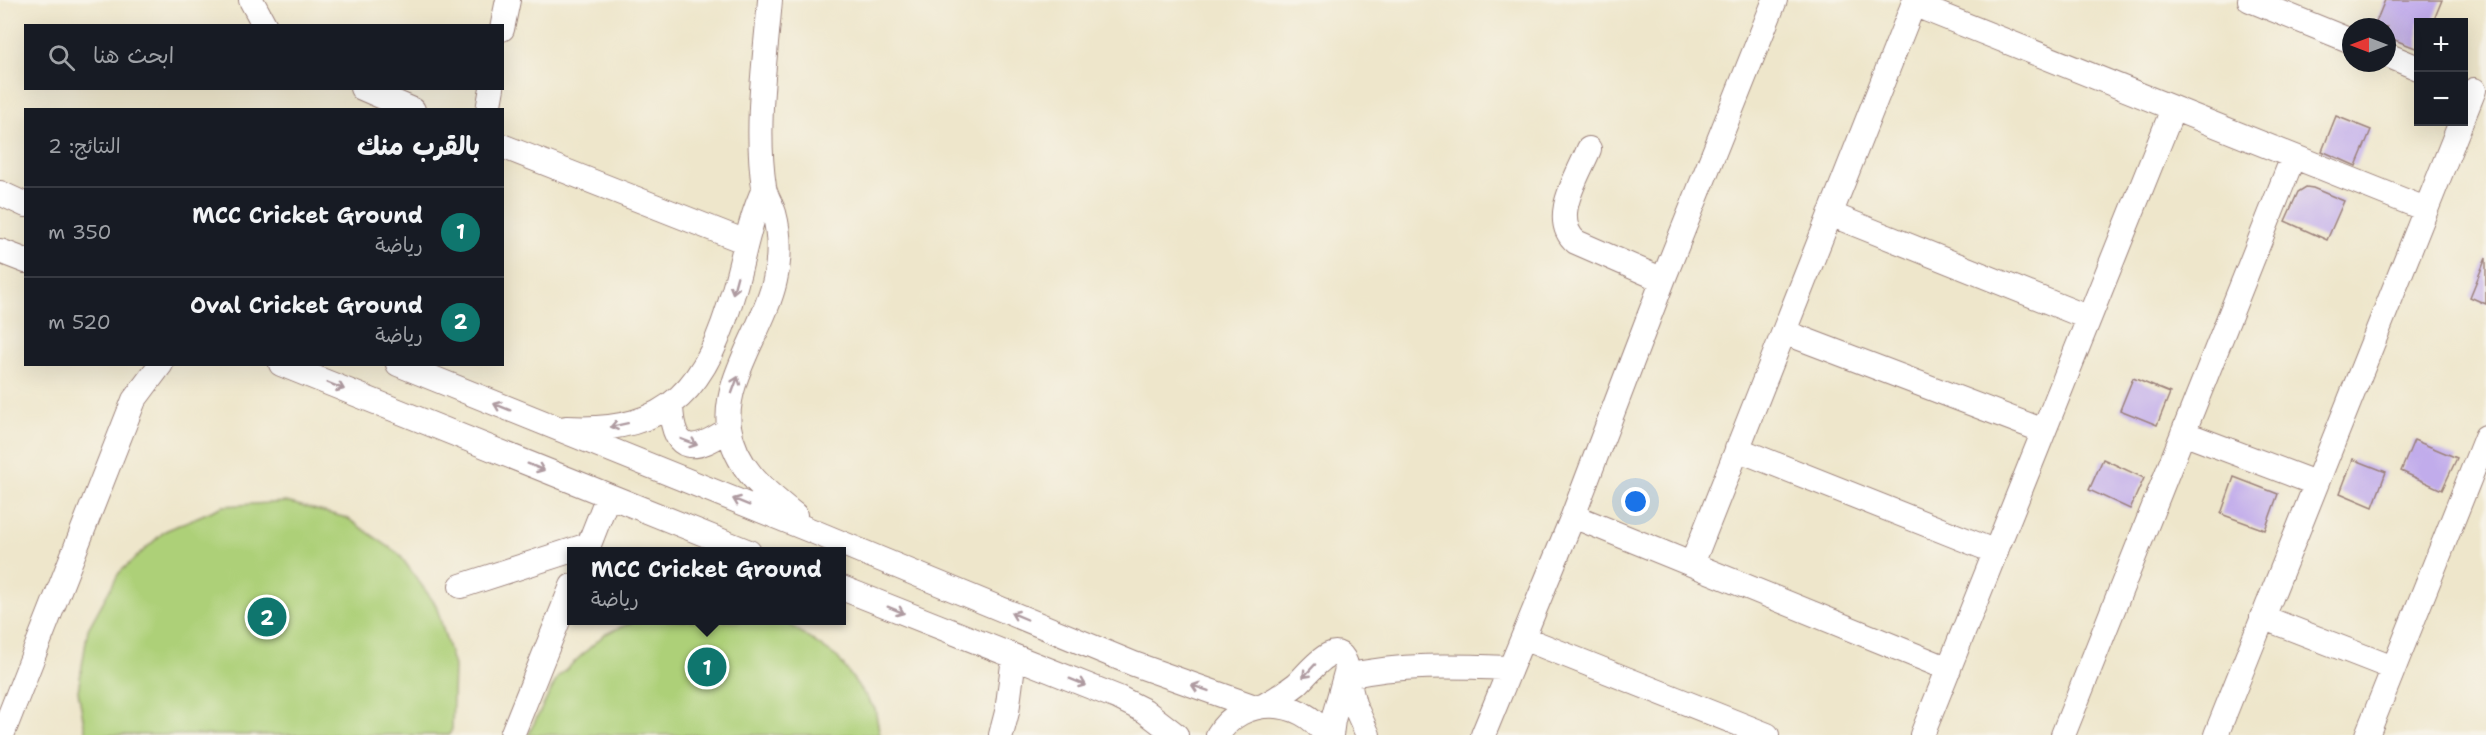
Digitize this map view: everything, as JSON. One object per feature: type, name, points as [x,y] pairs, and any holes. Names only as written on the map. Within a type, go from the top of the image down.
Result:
[{"type":"street","points":[[251,0],[264,24]]},
{"type":"street","points":[[503,24],[508,0]]},
{"type":"street","points":[[546,424],[583,429],[619,425],[655,414],[671,406],[699,375],[709,358],[734,291],[753,215],[764,189],[762,112],[770,0]]},
{"type":"street","points":[[1483,735],[1573,516],[1663,280],[1775,0]]},
{"type":"street","points":[[2250,0],[2342,37]]},
{"type":"street","points":[[1692,564],[1914,2],[2173,109],[2424,208]]},
{"type":"street","points":[[2396,59],[2414,66]]},
{"type":"street","points":[[368,90],[408,108]]},
{"type":"street","points":[[488,108],[492,90]]},
{"type":"street","points":[[1922,735],[2173,109]]},
{"type":"street","points":[[2216,735],[2424,208],[2459,126]]},
{"type":"street","points":[[504,147],[746,242]]},
{"type":"street","points":[[1589,149],[1565,209],[1566,231],[1576,242],[1663,280]]},
{"type":"street","points":[[2063,735],[2293,157]]},
{"type":"street","points":[[764,189],[771,203],[778,232],[778,262],[770,300],[731,395],[729,429],[737,454],[750,477],[817,532]]},
{"type":"street","points":[[0,193],[24,204]]},
{"type":"street","points":[[0,203],[24,213]]},
{"type":"street","points":[[1830,214],[2089,318]]},
{"type":"street","points":[[0,251],[24,260]]},
{"type":"street","points":[[1784,332],[2044,431]]},
{"type":"street","points":[[2,735],[134,400],[160,366]]},
{"type":"street","points":[[286,366],[736,547]]},
{"type":"street","points":[[403,366],[817,532],[1134,664],[1260,706],[1284,706],[1298,711],[1311,719],[1325,735]]},
{"type":"street","points":[[671,406],[676,436],[691,445],[708,443],[729,429]]},
{"type":"street","points":[[2183,433],[2315,483]]},
{"type":"street","points":[[2367,735],[2486,437]]},
{"type":"street","points":[[1737,449],[1996,552]]},
{"type":"street","points":[[587,547],[608,496]]},
{"type":"street","points":[[1573,516],[1949,669]]},
{"type":"street","points":[[461,586],[567,554]]},
{"type":"street","points":[[846,590],[1119,698],[1144,711],[1176,735]]},
{"type":"street","points":[[512,735],[567,598]]},
{"type":"street","points":[[2262,617],[2393,668]]},
{"type":"street","points":[[1523,638],[1767,735]]},
{"type":"street","points":[[1218,735],[1235,716],[1260,706],[1298,683],[1326,655],[1338,655],[1346,663],[1354,704],[1368,735]]},
{"type":"street","points":[[1001,735],[1007,712],[1014,657]]},
{"type":"street","points":[[1347,676],[1423,665],[1510,668]]},
{"type":"street","points":[[1331,735],[1339,698],[1347,676]]},
{"type":"green space","points":[[286,502],[347,518],[399,554],[436,605],[454,666],[452,729],[449,735],[86,735],[78,691],[88,629],[119,573],[165,531],[223,506]]},
{"type":"green space","points":[[626,625],[790,625],[838,658],[875,709],[880,735],[528,735],[558,677],[605,634]]},
{"type":"building","points":[[2385,0],[2442,0],[2435,18],[2414,18],[2414,47],[2396,40],[2396,18],[2378,18]]},
{"type":"building","points":[[2336,116],[2371,130],[2356,166],[2322,151]]},
{"type":"building","points":[[2306,187],[2344,201],[2327,240],[2285,221],[2298,192]]},
{"type":"building","points":[[2486,258],[2486,304],[2470,297]]},
{"type":"building","points":[[2133,378],[2170,393],[2157,425],[2120,410]]},
{"type":"building","points":[[2414,440],[2457,458],[2442,490],[2401,471]]},
{"type":"building","points":[[2103,459],[2144,478],[2130,509],[2089,490]]},
{"type":"building","points":[[2353,459],[2386,472],[2373,507],[2340,493]]},
{"type":"building","points":[[2234,477],[2278,494],[2265,530],[2221,514]]},
{"type":"place","name":"Oval Cricket Ground","points":[[267,617]]},
{"type":"place","name":"MCC Cricket Ground","points":[[707,667]]}]
